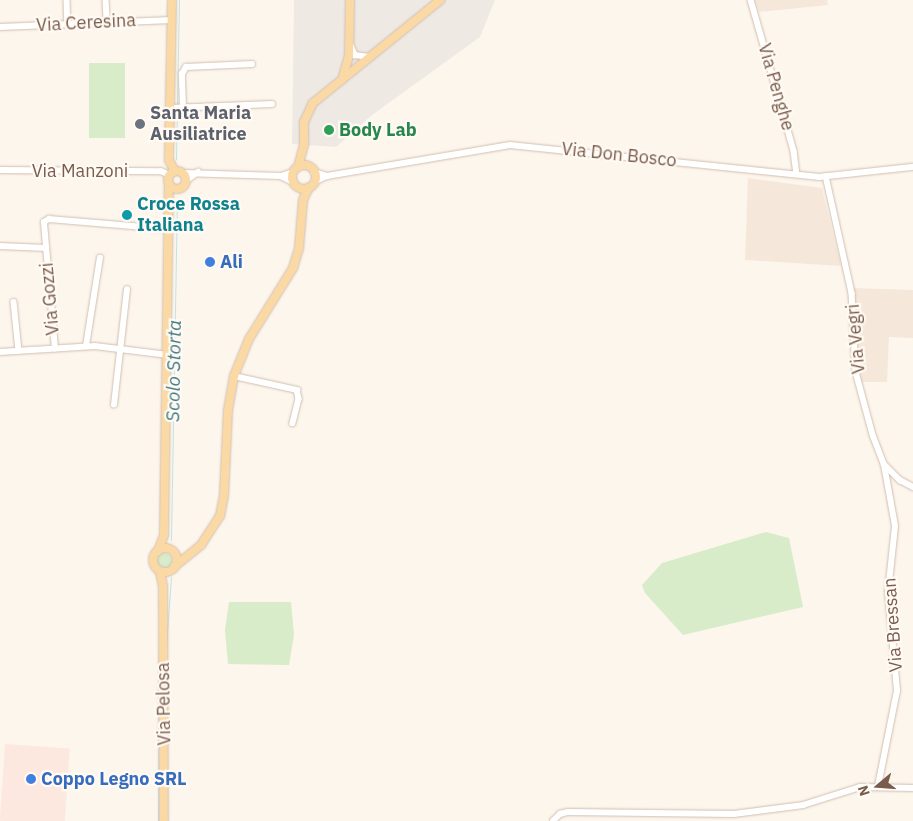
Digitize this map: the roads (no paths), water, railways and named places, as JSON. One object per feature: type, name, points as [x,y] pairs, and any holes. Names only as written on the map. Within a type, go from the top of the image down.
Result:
[{"type":"main road","points":[[168,199],[186,181],[176,173],[169,160],[177,108],[172,0]]},
{"type":"main road","points":[[342,80],[350,40],[350,0]]},
{"type":"main road","points":[[303,200],[296,185],[295,170],[303,149],[304,122],[313,104],[440,0]]},
{"type":"main road","points":[[168,570],[194,551],[213,531],[220,516],[224,495],[228,410],[234,376],[249,339],[293,268],[299,248],[303,200],[312,185],[311,169],[303,149]]},
{"type":"main road","name":"Via Don Bosco","points":[[295,170],[311,169]]},
{"type":"main road","points":[[176,173],[169,184],[178,189]]},
{"type":"main road","name":"Via Pelosa","points":[[168,570],[153,560],[164,535],[169,184]]},
{"type":"main road","name":"Via Don Bosco","points":[[296,185],[312,185]]},
{"type":"main road","name":"Via Pelosa","points":[[164,535],[172,552],[164,586],[164,821]]},
{"type":"main road","points":[[158,551],[194,551]]},
{"type":"street","points":[[67,0],[68,23]]},
{"type":"street","points":[[106,0],[108,20]]},
{"type":"street","name":"Via Penghe","points":[[751,0],[794,151],[797,174]]},
{"type":"street","name":"Via Ceresina","points":[[0,27],[108,20],[172,20]]},
{"type":"street","points":[[350,40],[355,55],[372,57]]},
{"type":"street","points":[[252,64],[186,67],[182,74],[177,108],[272,104]]},
{"type":"street","name":"Via Don Bosco","points":[[312,185],[327,176],[515,145],[826,176],[913,167]]},
{"type":"street","points":[[169,160],[161,171],[176,173]]},
{"type":"street","name":"Via Don Bosco","points":[[311,169],[327,176]]},
{"type":"street","name":"Via Manzoni","points":[[0,170],[161,171]]},
{"type":"street","name":"Via Don Bosco","points":[[176,173],[198,172],[281,176],[295,170]]},
{"type":"street","points":[[186,181],[198,172]]},
{"type":"street","name":"Via Don Bosco","points":[[281,176],[296,185]]},
{"type":"street","name":"Via Vegri","points":[[826,176],[852,293],[856,372],[884,464],[900,480],[913,488]]},
{"type":"street","name":"Via Gozzi","points":[[54,349],[44,222],[48,219],[168,229]]},
{"type":"street","points":[[0,246],[46,248]]},
{"type":"street","points":[[86,346],[100,258]]},
{"type":"street","points":[[114,405],[122,349],[127,290]]},
{"type":"street","points":[[14,302],[19,351]]},
{"type":"street","points":[[0,352],[86,346],[168,356]]},
{"type":"street","points":[[234,376],[297,390],[299,399],[292,423]]},
{"type":"street","name":"Via Bressan","points":[[878,786],[897,692],[888,592],[895,526],[884,464]]},
{"type":"street","points":[[553,821],[560,814],[568,812],[716,815],[775,810],[860,787],[913,788]]},
{"type":"waterway","name":"Scolo Storta","points":[[177,104],[179,0]]},
{"type":"waterway","name":"Scolo Storta","points":[[176,159],[177,111]]},
{"type":"waterway","name":"Scolo Storta","points":[[171,540],[177,203]]},
{"type":"waterway","name":"Scolo Storta","points":[[166,647],[171,577]]},
{"type":"waterway","name":"Scolo Storta","points":[[158,821],[159,653]]},
{"type":"place","name":"Santa Maria Ausiliatrice","points":[[140,124]]},
{"type":"place","name":"Body Lab","points":[[329,130]]},
{"type":"place","name":"Croce Rossa Italiana","points":[[127,215]]},
{"type":"place","name":"Ali","points":[[210,262]]},
{"type":"place","name":"Coppo Legno SRL","points":[[31,779]]}]
